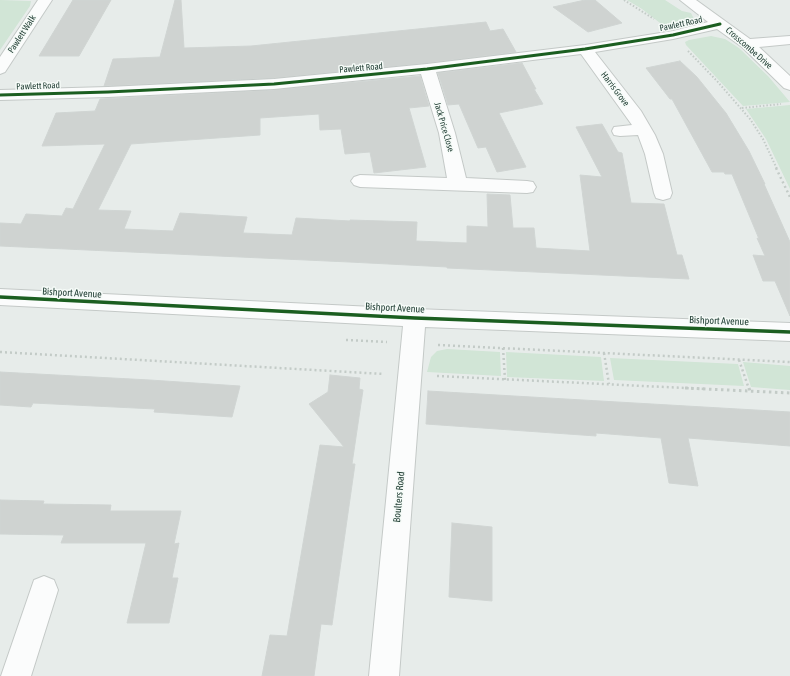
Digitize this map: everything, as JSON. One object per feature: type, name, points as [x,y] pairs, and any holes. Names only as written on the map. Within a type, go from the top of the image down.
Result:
[{"type":"street","name":"Pawlett Walk","points":[[0,69],[44,0]]},
{"type":"street","name":"Crosscombe Drive","points":[[687,0],[747,44],[790,85]]},
{"type":"street","name":"Pawlett Road","points":[[0,95],[108,92],[274,84],[427,70],[585,50],[673,35],[720,24]]},
{"type":"street","points":[[747,44],[790,40]]},
{"type":"street","name":"Harris Grove","points":[[585,50],[644,129],[654,154],[663,194]]},
{"type":"street","name":"Jack Price Close","points":[[427,70],[447,133],[458,185]]},
{"type":"street","points":[[620,132],[644,129]]},
{"type":"street","points":[[360,181],[527,187]]},
{"type":"street","name":"Bishport Avenue","points":[[0,297],[416,318],[790,332]]},
{"type":"street","name":"Boulters Road","points":[[384,676],[416,318]]},
{"type":"street","points":[[16,676],[44,590]]},
{"type":"path","points":[[624,0],[645,13],[673,35],[742,108],[763,139],[790,195]]},
{"type":"path","points":[[742,108],[783,104]]},
{"type":"path","points":[[503,348],[505,380]]},
{"type":"path","points":[[604,353],[609,384]]},
{"type":"path","points":[[739,360],[750,391]]},
{"type":"green space","points":[[0,0],[31,1],[30,6],[0,50]]},
{"type":"green space","points":[[627,0],[665,0],[682,11],[691,13],[694,19],[693,22],[687,26],[669,30],[642,9]]},
{"type":"green space","points":[[711,36],[725,39],[739,48],[768,76],[790,102],[743,106],[686,45],[685,42]]},
{"type":"green space","points":[[790,105],[790,189],[766,139],[746,109]]},
{"type":"green space","points":[[447,349],[500,352],[501,376],[427,372],[431,357],[437,351]]},
{"type":"green space","points":[[506,352],[601,357],[604,381],[507,377]]},
{"type":"green space","points":[[610,358],[738,364],[744,386],[614,380]]},
{"type":"green space","points":[[743,362],[790,366],[790,390],[751,387]]},
{"type":"building","points":[[73,0],[111,0],[79,56],[39,56]]},
{"type":"building","points":[[175,0],[181,0],[184,48],[251,46],[486,22],[490,31],[503,29],[516,52],[427,63],[274,78],[104,86],[113,59],[160,57]]},
{"type":"building","points":[[585,0],[595,0],[622,23],[588,32],[553,7]]},
{"type":"building","points":[[680,61],[697,77],[726,113],[749,151],[765,184],[790,242],[790,316],[775,281],[763,281],[753,255],[765,256],[732,174],[712,172],[672,99],[670,99],[646,68]]},
{"type":"building","points":[[522,63],[543,104],[499,113],[526,167],[497,172],[486,147],[478,148],[459,104],[448,105],[438,73]]},
{"type":"building","points":[[420,76],[429,106],[409,108],[426,167],[374,173],[370,152],[345,154],[341,129],[320,130],[319,114],[260,118],[260,135],[131,144],[98,210],[131,211],[124,229],[173,231],[180,213],[247,217],[243,233],[292,235],[296,218],[350,221],[417,222],[416,241],[467,243],[467,226],[488,227],[487,194],[510,195],[513,228],[534,228],[536,248],[590,251],[580,175],[602,177],[576,127],[602,124],[618,152],[622,153],[631,203],[664,204],[677,255],[682,255],[689,279],[0,246],[0,223],[21,224],[26,214],[62,216],[66,208],[73,209],[105,144],[42,146],[56,113],[95,111],[100,99],[274,90]]},
{"type":"building","points":[[0,372],[240,386],[232,417],[154,412],[155,409],[33,403],[31,407],[0,405]]},
{"type":"building","points":[[330,375],[360,378],[359,389],[363,390],[352,464],[355,464],[332,625],[321,624],[314,676],[262,676],[270,635],[287,636],[320,445],[344,447],[309,404],[328,392]]},
{"type":"building","points":[[428,391],[790,412],[790,446],[688,438],[698,486],[669,483],[661,438],[596,433],[596,436],[426,424]]},
{"type":"building","points":[[0,500],[44,501],[43,504],[111,505],[110,511],[181,511],[174,544],[179,543],[172,578],[178,578],[169,623],[127,623],[146,543],[61,543],[64,535],[0,534]]},
{"type":"building","points":[[452,523],[492,527],[492,601],[449,597]]},
{"type":"cycle path","points":[[0,95],[108,92],[274,84],[427,69],[585,49],[673,35],[720,24]]},
{"type":"cycle path","points":[[0,297],[415,318],[790,332]]}]
